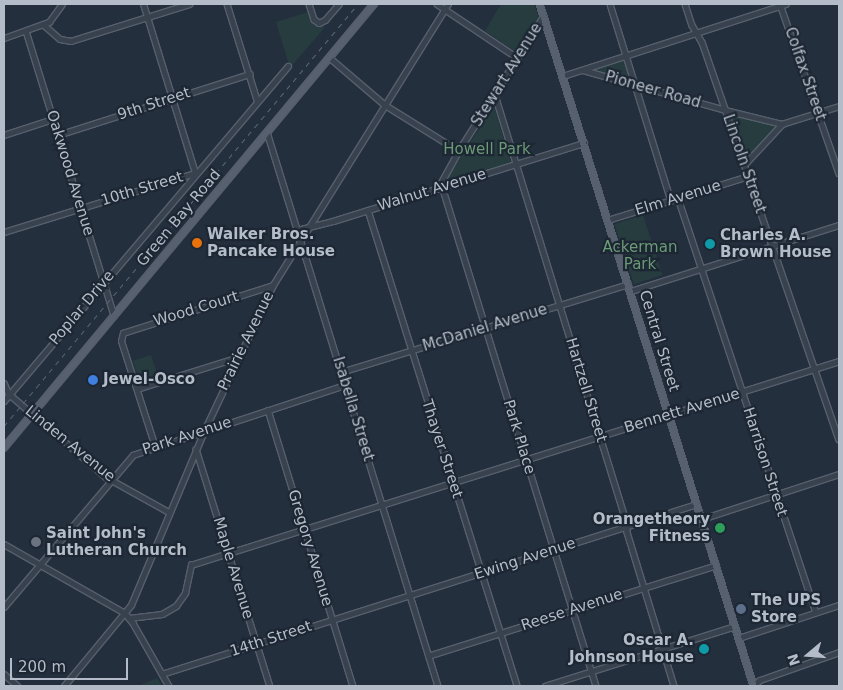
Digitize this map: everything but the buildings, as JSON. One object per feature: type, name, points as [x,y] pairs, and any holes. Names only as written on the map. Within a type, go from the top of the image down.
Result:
[{"type":"main road","name":"Green Bay Road","points":[[4,448],[374,4]]},
{"type":"main road","name":"Central Street","points":[[540,4],[753,686]]},
{"type":"street","points":[[4,38],[44,25],[54,18],[62,4]]},
{"type":"street","points":[[142,4],[195,173]]},
{"type":"street","points":[[44,25],[60,39],[71,41],[189,4]]},
{"type":"street","points":[[227,4],[257,100]]},
{"type":"street","points":[[309,4],[314,19],[320,23],[339,4]]},
{"type":"street","points":[[437,4],[518,58]]},
{"type":"street","name":"Prairie Avenue","points":[[64,686],[131,605],[236,358],[273,285],[448,4]]},
{"type":"street","points":[[610,4],[671,200]]},
{"type":"street","name":"Lincoln Street","points":[[686,4],[696,32],[702,42],[839,439]]},
{"type":"street","points":[[563,76],[782,4]]},
{"type":"street","name":"Colfax Street","points":[[782,4],[839,173]]},
{"type":"street","name":"Stewart Avenue","points":[[442,187],[442,179],[459,150],[544,16]]},
{"type":"street","name":"Oakwood Avenue","points":[[27,30],[114,316]]},
{"type":"street","points":[[330,58],[385,105],[459,150]]},
{"type":"street","name":"Poplar Drive","points":[[4,401],[195,173],[288,66]]},
{"type":"street","name":"Pioneer Road","points":[[583,70],[782,124]]},
{"type":"street","name":"9th Street","points":[[58,135],[249,74]]},
{"type":"street","name":"Hartzell Street","points":[[494,95],[600,436],[674,686]]},
{"type":"street","points":[[744,165],[782,124],[839,106]]},
{"type":"street","points":[[4,134],[53,119]]},
{"type":"street","name":"Isabella Street","points":[[267,132],[437,686]]},
{"type":"street","name":"Walnut Avenue","points":[[297,230],[309,228],[584,143]]},
{"type":"street","name":"10th Street","points":[[4,232],[195,173]]},
{"type":"street","name":"Elm Avenue","points":[[608,220],[748,176]]},
{"type":"street","name":"Park Place","points":[[442,187],[596,686]]},
{"type":"street","name":"Harrison Street","points":[[678,198],[816,612]]},
{"type":"street","name":"Thayer Street","points":[[368,210],[517,686]]},
{"type":"street","points":[[631,292],[839,225]]},
{"type":"street","name":"McDaniel Avenue","points":[[342,372],[628,284]]},
{"type":"street","name":"Wood Court","points":[[136,389],[121,340],[121,334],[125,331],[273,285]]},
{"type":"street","points":[[155,447],[136,389],[236,358]]},
{"type":"street","name":"Bennett Avenue","points":[[129,618],[162,614],[176,606],[185,593],[191,565],[839,360]]},
{"type":"street","name":"Linden Avenue","points":[[4,384],[9,394],[111,479],[170,512]]},
{"type":"street","name":"Park Avenue","points":[[4,607],[133,454],[345,385]]},
{"type":"street","name":"Gregory Avenue","points":[[268,410],[353,686]]},
{"type":"street","name":"Maple Avenue","points":[[196,449],[270,686]]},
{"type":"street","points":[[702,520],[839,474]]},
{"type":"street","name":"Ewing Avenue","points":[[410,595],[697,504]]},
{"type":"street","points":[[4,544],[125,613],[168,686]]},
{"type":"street","name":"Reese Avenue","points":[[428,656],[716,564]]},
{"type":"street","name":"14th Street","points":[[162,674],[410,595]]},
{"type":"street","points":[[739,638],[839,605]]},
{"type":"street","points":[[545,686],[735,626]]},
{"type":"street","points":[[753,686],[760,680],[839,652]]},
{"type":"street","points":[[4,674],[18,686]]},
{"type":"green space","points":[[501,4],[534,4],[539,19],[518,53],[485,31]]},
{"type":"green space","points":[[308,12],[316,25],[325,27],[290,68],[276,22]]},
{"type":"green space","points":[[624,58],[630,76],[628,79],[597,71],[596,67]]},
{"type":"green space","name":"Howell Park","points":[[494,106],[511,163],[445,183],[445,181]]},
{"type":"green space","points":[[733,115],[777,126],[748,158],[744,156],[731,120]]},
{"type":"green space","name":"Ackerman Park","points":[[643,215],[662,275],[634,284],[614,224]]},
{"type":"green space","points":[[151,355],[158,377],[140,383],[133,361]]},
{"type":"green space","points":[[157,678],[162,686],[138,686]]},
{"type":"railway","points":[[4,426],[358,4]]},
{"type":"place","name":"Walker Bros. Pancake House","points":[[197,243]]},
{"type":"place","name":"Charles A. Brown House","points":[[710,244]]},
{"type":"place","name":"Jewel-Osco","points":[[93,380]]},
{"type":"place","name":"Orangetheory Fitness","points":[[720,528]]},
{"type":"place","name":"Saint John's Lutheran Church","points":[[36,542]]},
{"type":"place","name":"The UPS Store","points":[[741,609]]},
{"type":"place","name":"Oscar A. Johnson House","points":[[704,649]]}]
